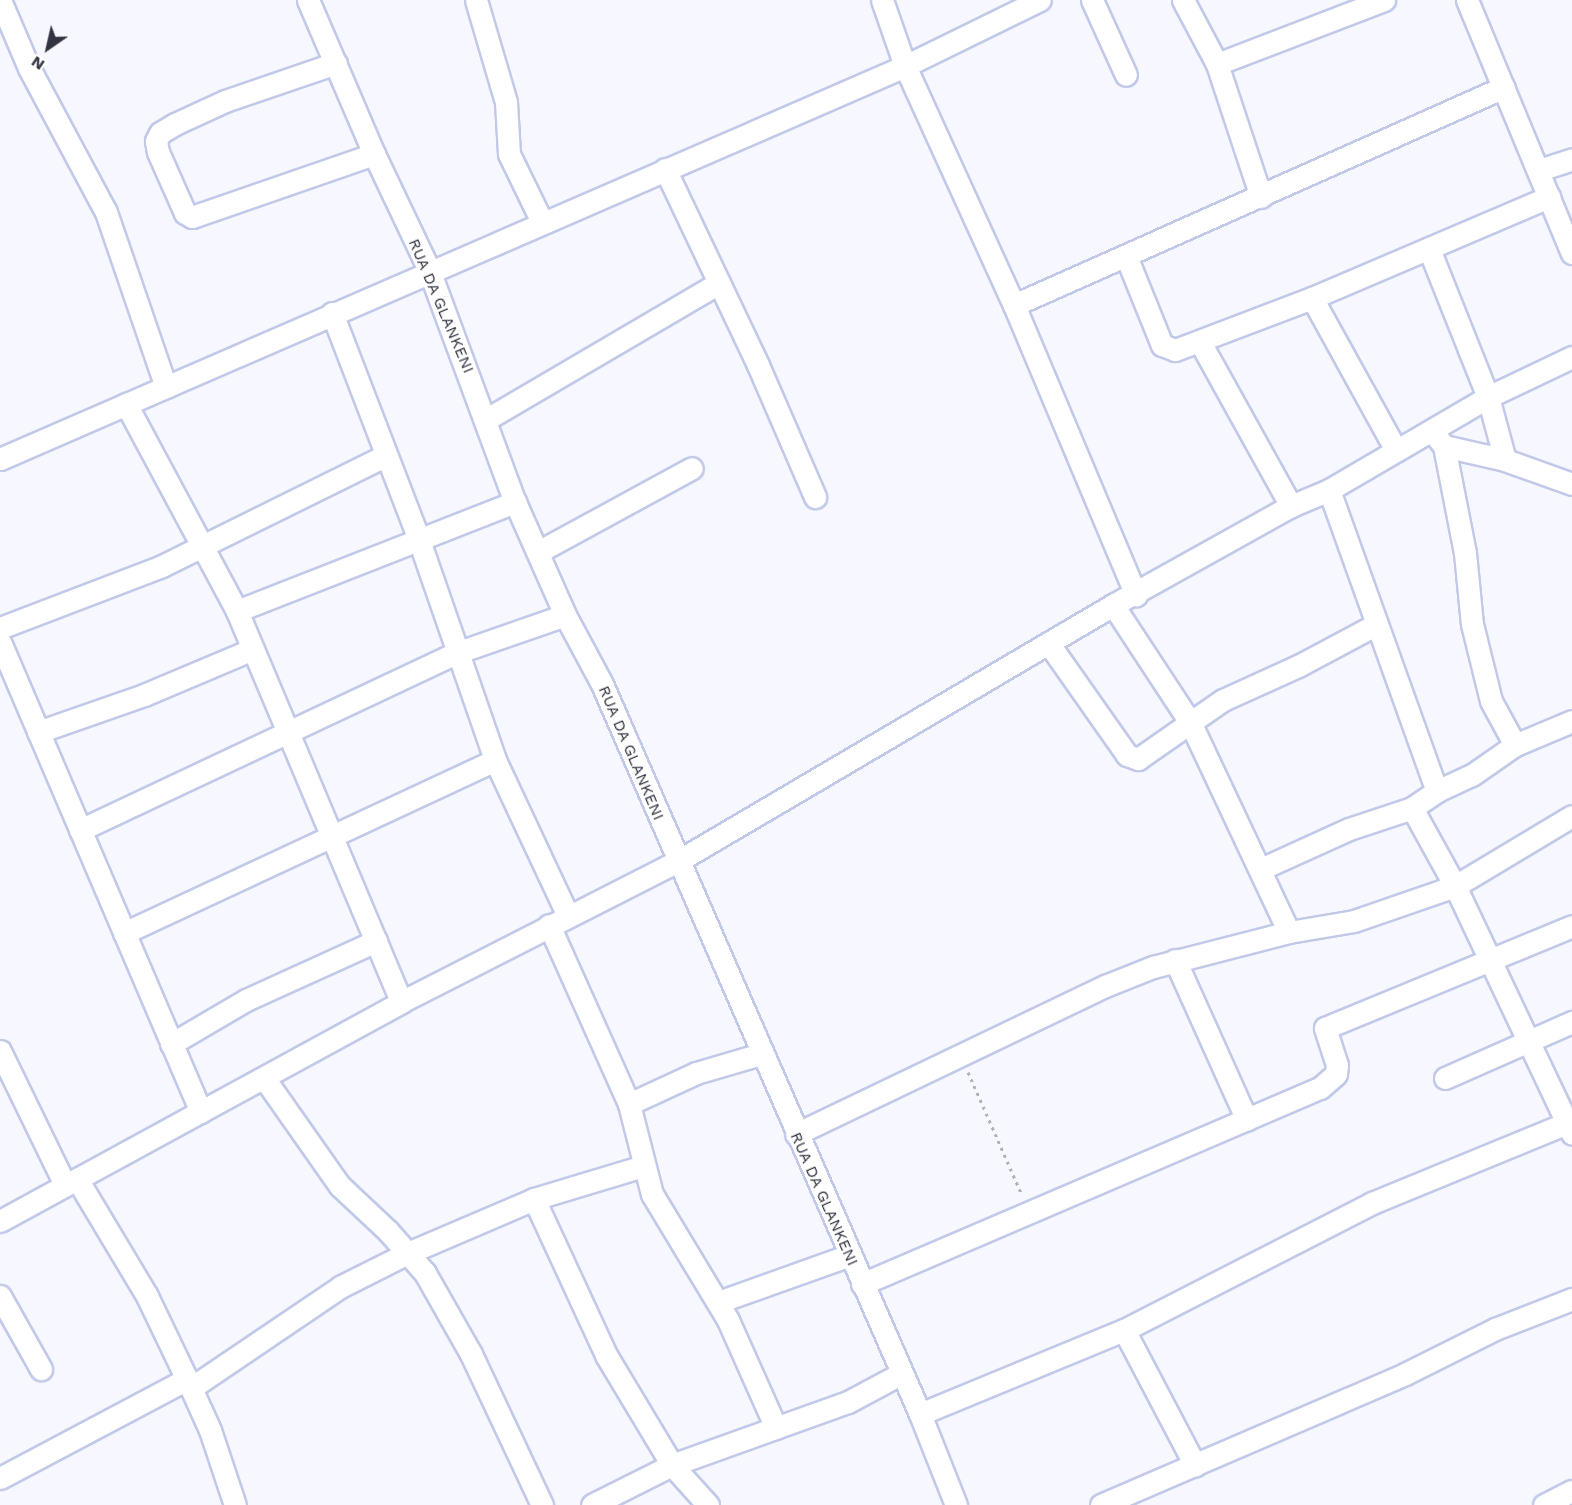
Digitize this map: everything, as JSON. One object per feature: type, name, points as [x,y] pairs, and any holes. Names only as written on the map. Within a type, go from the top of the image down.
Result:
[{"type":"street","points":[[0,0],[29,68],[106,213],[166,387]]},
{"type":"street","name":"RUA DA GLANKENI","points":[[308,0],[374,154],[429,270],[487,419],[516,502],[565,615],[602,684],[761,1054],[902,1372],[956,1505]]},
{"type":"street","points":[[476,0],[506,102],[509,153],[542,222]]},
{"type":"street","points":[[882,0],[905,66],[1014,304],[1136,595]]},
{"type":"street","points":[[0,459],[429,270],[905,66],[1040,0]]},
{"type":"street","points":[[1092,0],[1126,75]]},
{"type":"street","points":[[1183,0],[1217,64],[1261,197]]},
{"type":"street","points":[[1217,64],[1384,0]]},
{"type":"street","points":[[1467,0],[1572,253]]},
{"type":"street","points":[[336,63],[225,101],[175,124],[160,133],[156,141],[158,152],[185,213],[192,217],[374,154]]},
{"type":"street","points":[[1014,304],[1261,197],[1504,87]]},
{"type":"street","points":[[1539,170],[1572,159]]},
{"type":"street","points":[[665,169],[815,497]]},
{"type":"street","points":[[1126,256],[1162,345],[1175,350],[1312,298],[1550,197]]},
{"type":"street","points":[[1429,249],[1488,397],[1505,460]]},
{"type":"street","points":[[487,419],[719,283]]},
{"type":"street","points":[[1312,298],[1395,450]]},
{"type":"street","points":[[332,313],[419,540],[495,760],[629,1104],[643,1166],[668,1222],[718,1302],[766,1400],[776,1428]]},
{"type":"street","points":[[1200,342],[1291,506]]},
{"type":"street","points":[[0,1221],[401,1002],[558,920],[678,861],[1113,605],[1136,595],[1291,506],[1329,490],[1395,450],[1438,438],[1488,397],[1572,357]]},
{"type":"street","points":[[126,404],[237,611],[401,1002]]},
{"type":"street","points":[[1438,438],[1572,484]]},
{"type":"street","points":[[1438,438],[1464,553],[1472,624],[1491,701],[1515,746]]},
{"type":"street","points":[[0,628],[162,566],[385,456]]},
{"type":"street","points":[[538,552],[692,468]]},
{"type":"street","points":[[1329,490],[1437,791]]},
{"type":"street","points":[[237,611],[516,502]]},
{"type":"street","points":[[1113,605],[1190,722],[1263,868],[1289,932]]},
{"type":"street","points":[[80,830],[459,652],[565,615]]},
{"type":"street","points":[[1049,644],[1130,758],[1138,759],[1162,746],[1190,722],[1222,700],[1298,666],[1377,624]]},
{"type":"street","points":[[0,642],[201,1112]]},
{"type":"street","points":[[38,732],[144,695],[253,649]]},
{"type":"street","points":[[1263,868],[1349,829],[1412,808],[1437,791],[1472,775],[1515,746],[1572,721]]},
{"type":"street","points":[[124,933],[495,760]]},
{"type":"street","points":[[920,1414],[1124,1329],[1372,1203],[1570,1126],[1528,1044],[1455,886],[1412,808]]},
{"type":"street","points":[[796,1134],[1105,987],[1175,960],[1289,932],[1354,921],[1455,886],[1572,816]]},
{"type":"street","points":[[862,1284],[1247,1120],[1331,1080],[1337,1065],[1325,1028],[1572,926]]},
{"type":"street","points":[[171,1044],[246,1000],[376,941]]},
{"type":"street","points":[[1175,960],[1247,1120]]},
{"type":"street","points":[[1445,1078],[1528,1044],[1572,1022]]},
{"type":"street","points":[[0,1051],[71,1182],[147,1296],[189,1383],[235,1505]]},
{"type":"street","points":[[629,1104],[696,1073],[761,1054]]},
{"type":"street","points":[[264,1078],[340,1186],[408,1253],[425,1273],[471,1354],[542,1505]]},
{"type":"street","points":[[0,1478],[189,1383],[340,1287],[408,1253],[534,1199],[643,1166]]},
{"type":"street","points":[[534,1199],[606,1354],[672,1465],[708,1505]]},
{"type":"street","points":[[718,1302],[850,1255]]},
{"type":"street","points":[[0,1296],[40,1369]]},
{"type":"street","points":[[1101,1505],[1405,1374],[1495,1329],[1572,1299]]},
{"type":"street","points":[[1124,1329],[1195,1465]]},
{"type":"street","points":[[592,1505],[672,1465],[848,1402],[902,1372]]},
{"type":"street","points":[[1544,1505],[1572,1491]]},
{"type":"path","points":[[961,1056],[1030,1213]]}]
